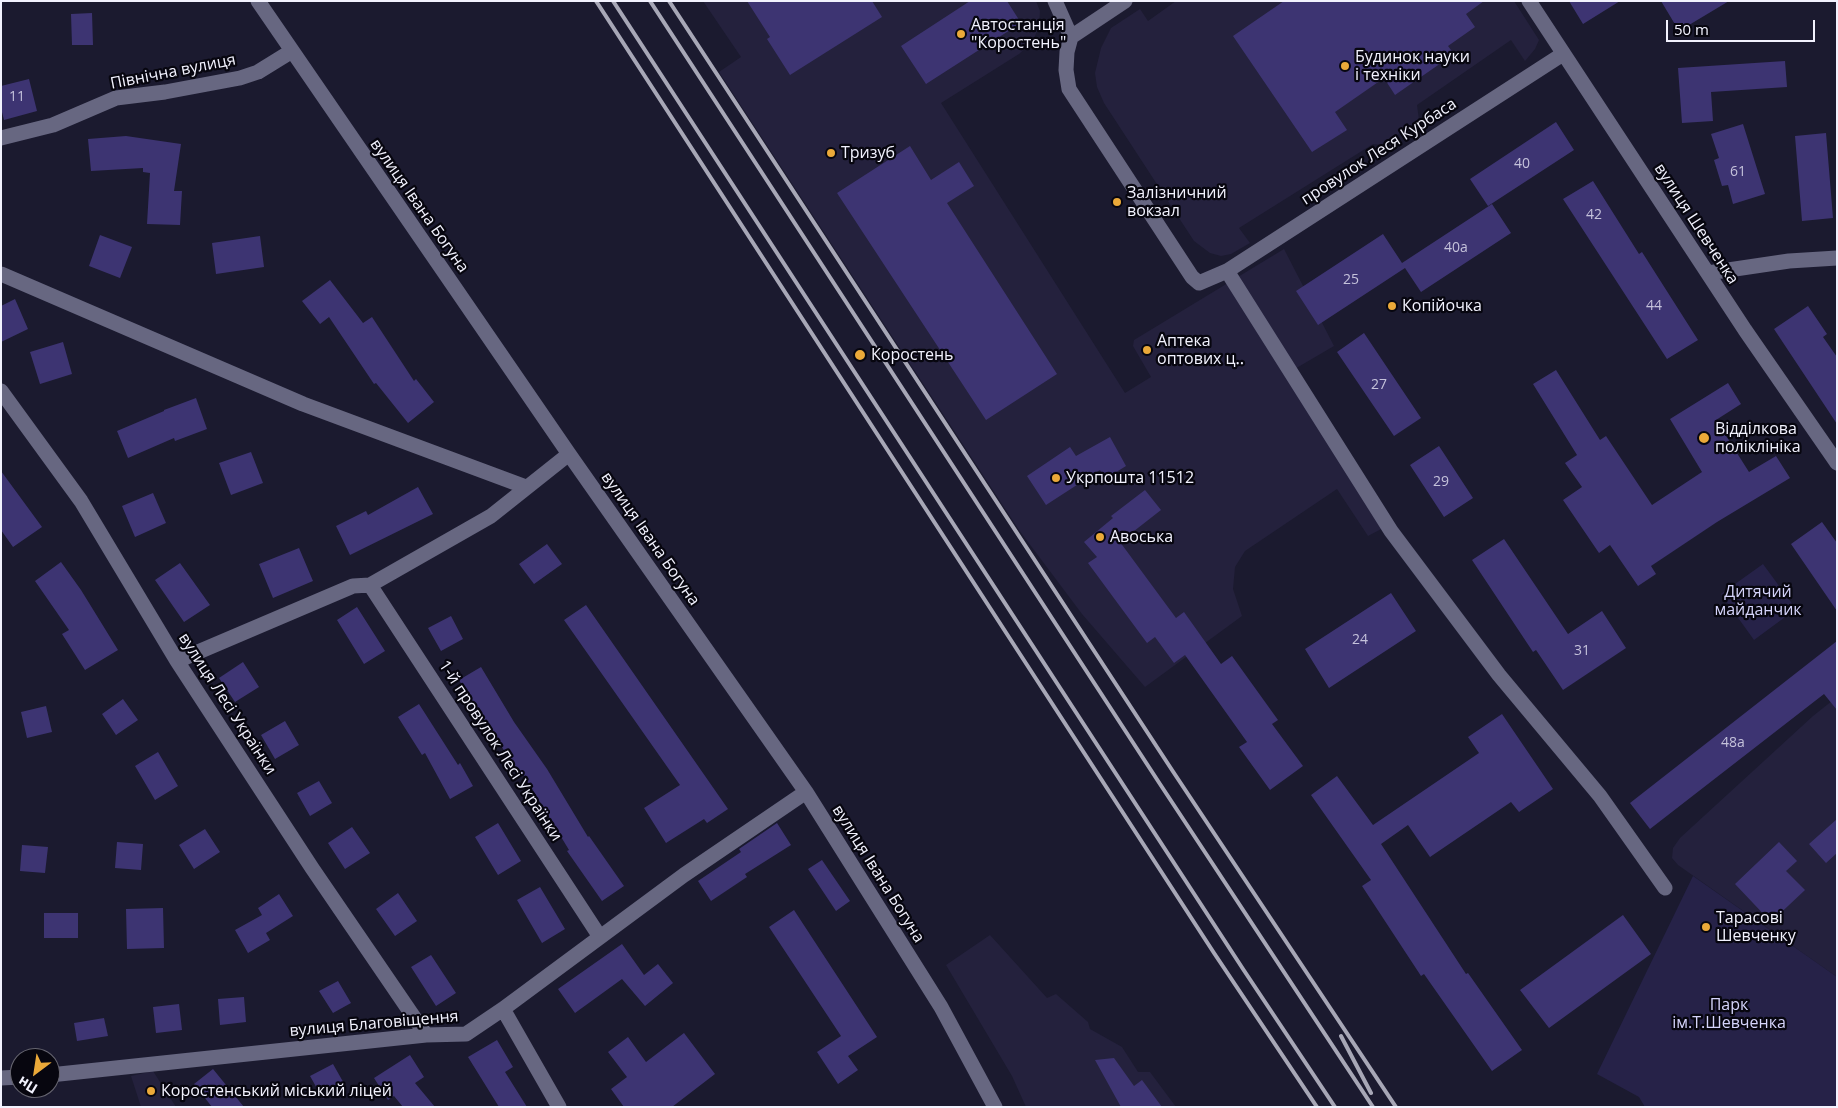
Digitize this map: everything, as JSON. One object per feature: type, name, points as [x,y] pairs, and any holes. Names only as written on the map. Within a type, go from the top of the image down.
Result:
[{"type":"street","name":"вулиця Івана Богуна","points":[[258,1],[569,454],[806,792],[941,1007],[995,1107]]},
{"type":"street","points":[[1055,1],[1072,37]]},
{"type":"street","points":[[1125,1],[1072,37],[1067,52],[1066,70],[1069,90],[1192,276],[1199,283],[1220,275],[1391,532],[1499,675],[1600,796],[1665,888]]},
{"type":"street","name":"вулиця Шевченка","points":[[1529,1],[1708,273],[1837,463]]},
{"type":"street","name":"Північна вулиця","points":[[1,138],[54,125],[116,98],[165,92],[240,78],[258,72],[292,51]]},
{"type":"street","name":"провулок Леся Курбаса","points":[[1220,275],[1563,54]]},
{"type":"street","points":[[1708,273],[1789,261],[1837,258]]},
{"type":"street","points":[[1,274],[303,404],[526,488]]},
{"type":"street","name":"вулиця Лесі Українки","points":[[1,391],[81,501],[177,661],[312,868],[426,1035]]},
{"type":"street","points":[[177,661],[354,586],[370,585],[491,516],[569,454]]},
{"type":"street","name":"1-й провулок Лесі Українки","points":[[370,585],[600,937]]},
{"type":"street","name":"вулиця Благовіщення","points":[[60,1074],[426,1035],[466,1034],[503,1009],[684,875],[806,792]]},
{"type":"street","points":[[503,1009],[559,1107]]},
{"type":"shaded area","points":[[703,1],[1036,1],[1040,11],[1039,26],[1033,41],[1019,54],[941,103],[1125,393],[1151,377],[1133,346],[1134,340],[1284,249],[1334,346],[1293,370],[1387,526],[1368,536],[1337,489],[1245,551],[1235,567],[1233,589],[1242,616],[1145,687],[1082,614],[1019,530],[719,72],[741,57]]},
{"type":"shaded area","points":[[1176,1],[1514,1],[1539,40],[1535,49],[1525,61],[1511,40],[1417,105],[1419,120],[1383,145],[1373,144],[1239,228],[1250,243],[1231,254],[1221,256],[1210,253],[1194,241],[1104,103],[1097,87],[1095,73],[1101,48],[1111,28],[1140,9],[1148,21]]},
{"type":"shaded area","points":[[1837,697],[1837,977],[1678,865],[1672,858],[1673,848],[1680,838],[1813,716]]},
{"type":"shaded area","points":[[990,935],[1047,998],[1056,994],[1088,1022],[1090,1029],[1122,1047],[1138,1072],[1150,1072],[1176,1107],[1026,1107],[1012,1076],[946,965]]},
{"type":"shaded area","name":"Коростенський міський ліцей","points":[[153,1071],[176,1107],[141,1107],[131,1076]]},
{"type":"green space","name":"Дитячий майданчик","points":[[1763,564],[1796,609],[1754,640],[1721,594]]},
{"type":"green space","name":"Парк ім.Т.Шевченка","points":[[1693,876],[1837,977],[1837,1107],[1645,1107],[1639,1097],[1597,1074]]},
{"type":"building","points":[[747,1],[872,1],[882,17],[790,75],[767,39],[770,37]]},
{"type":"building","name":"Автостанція \"Коростень\"","points":[[970,1],[1007,1],[1021,23],[926,84],[901,46]]},
{"type":"building","name":"Будинок науки і техніки","points":[[1284,1],[1484,1],[1466,14],[1475,27],[1448,46],[1454,54],[1395,95],[1384,78],[1335,112],[1347,130],[1312,152],[1233,36]]},
{"type":"building","points":[[1569,1],[1620,1],[1583,24]]},
{"type":"building","points":[[1661,1],[1729,1],[1679,31]]},
{"type":"building","points":[[92,13],[93,45],[72,45],[71,14]]},
{"type":"building","points":[[1785,61],[1787,87],[1711,92],[1713,121],[1682,123],[1678,68]]},
{"type":"building","points":[[29,79],[37,111],[4,120],[1,108],[1,86]]},
{"type":"building","points":[[1556,122],[1574,150],[1488,206],[1470,179]]},
{"type":"building","points":[[1743,124],[1765,194],[1733,204],[1728,185],[1722,186],[1714,160],[1719,158],[1711,134]]},
{"type":"building","points":[[1826,133],[1833,218],[1802,221],[1795,136]]},
{"type":"building","points":[[126,136],[181,144],[174,191],[182,191],[180,225],[147,224],[150,173],[143,172],[143,168],[91,171],[88,139]]},
{"type":"building","points":[[910,146],[931,180],[959,162],[974,186],[947,203],[1057,374],[986,420],[837,193]]},
{"type":"building","points":[[1593,181],[1639,254],[1642,252],[1698,340],[1667,359],[1563,199]]},
{"type":"building","points":[[1492,204],[1511,233],[1421,292],[1405,268],[1318,325],[1296,291],[1383,234],[1402,263]]},
{"type":"building","points":[[100,235],[132,247],[120,278],[89,266]]},
{"type":"building","points":[[260,236],[264,267],[216,274],[212,243]]},
{"type":"building","points":[[330,280],[363,323],[372,317],[414,381],[416,379],[434,402],[408,423],[376,383],[374,384],[329,317],[320,324],[302,301]]},
{"type":"building","points":[[15,299],[28,329],[1,342],[1,306]]},
{"type":"building","points":[[1808,306],[1827,334],[1823,337],[1837,357],[1837,424],[1774,329]]},
{"type":"building","points":[[1364,333],[1421,418],[1394,436],[1337,352]]},
{"type":"building","points":[[63,342],[72,374],[40,384],[30,352]]},
{"type":"building","points":[[1556,370],[1600,440],[1606,436],[1652,505],[1702,472],[1670,419],[1728,383],[1741,404],[1716,420],[1749,472],[1776,456],[1790,478],[1717,522],[1651,566],[1656,574],[1638,586],[1610,545],[1599,553],[1563,500],[1582,487],[1565,463],[1577,455],[1533,384]]},
{"type":"building","points":[[196,398],[207,429],[175,441],[174,438],[128,458],[117,431]]},
{"type":"building","points":[[1110,437],[1126,466],[1105,479],[1100,470],[1046,505],[1027,476],[1070,447],[1076,456]]},
{"type":"building","points":[[1439,446],[1473,498],[1444,517],[1410,465]]},
{"type":"building","points":[[251,452],[263,483],[231,495],[219,463]]},
{"type":"building","points":[[1,471],[42,527],[13,547],[1,530]]},
{"type":"building","points":[[418,487],[433,514],[350,555],[336,526],[366,511],[368,515]]},
{"type":"building","points":[[1145,490],[1161,510],[1120,542],[1176,618],[1184,612],[1221,664],[1232,656],[1278,720],[1272,724],[1303,766],[1270,790],[1239,747],[1247,742],[1185,655],[1174,663],[1155,637],[1147,643],[1088,563],[1097,557],[1084,542],[1113,518],[1111,516]]},
{"type":"building","points":[[153,493],[166,523],[135,537],[122,506]]},
{"type":"building","points":[[1822,522],[1837,543],[1837,611],[1791,544]]},
{"type":"building","points":[[1504,539],[1568,634],[1602,611],[1626,648],[1563,690],[1536,650],[1533,652],[1472,560]]},
{"type":"building","points":[[547,544],[562,564],[534,584],[519,564]]},
{"type":"building","points":[[299,548],[313,581],[273,598],[259,564]]},
{"type":"building","points":[[61,562],[81,590],[118,650],[85,670],[62,634],[69,630],[35,581]]},
{"type":"building","points":[[180,563],[210,605],[184,622],[155,580]]},
{"type":"building","points":[[1391,593],[1416,631],[1329,688],[1305,649]]},
{"type":"building","points":[[586,605],[728,809],[707,823],[704,819],[666,843],[644,808],[680,785],[564,620]]},
{"type":"building","points":[[357,607],[385,651],[364,664],[337,620]]},
{"type":"building","points":[[451,616],[463,639],[441,651],[428,628]]},
{"type":"building","points":[[1837,641],[1837,710],[1824,694],[1650,829],[1630,803]]},
{"type":"building","points":[[243,662],[259,687],[235,702],[219,678]]},
{"type":"building","points":[[481,667],[514,722],[547,769],[588,837],[624,886],[602,901],[567,851],[569,850],[523,774],[521,775],[481,717],[459,680]]},
{"type":"building","points":[[123,699],[138,720],[116,735],[102,714]]},
{"type":"building","points":[[419,704],[458,765],[460,763],[473,786],[450,799],[425,753],[422,755],[398,717]]},
{"type":"building","points":[[46,706],[52,732],[27,738],[21,712]]},
{"type":"building","points":[[1502,714],[1553,789],[1519,812],[1511,802],[1430,857],[1408,825],[1381,844],[1466,974],[1468,973],[1522,1050],[1492,1071],[1424,974],[1421,976],[1362,886],[1371,880],[1311,795],[1337,776],[1373,825],[1479,753],[1468,737]]},
{"type":"building","points":[[285,721],[299,745],[275,759],[261,735]]},
{"type":"building","points":[[158,752],[178,786],[155,800],[135,766]]},
{"type":"building","points":[[319,781],[332,803],[310,816],[297,793]]},
{"type":"building","points":[[1837,819],[1837,853],[1826,863],[1809,844]]},
{"type":"building","points":[[498,823],[521,861],[498,875],[475,837]]},
{"type":"building","points":[[777,823],[791,845],[745,874],[747,877],[711,901],[698,881],[741,852],[739,849]]},
{"type":"building","points":[[352,827],[370,853],[345,869],[328,843]]},
{"type":"building","points":[[205,829],[220,852],[194,869],[179,845]]},
{"type":"building","points":[[117,842],[143,844],[141,870],[115,868]]},
{"type":"building","points":[[1779,842],[1797,861],[1786,871],[1805,890],[1771,922],[1735,884]]},
{"type":"building","points":[[22,845],[48,847],[45,873],[20,871]]},
{"type":"building","points":[[822,860],[850,901],[836,911],[808,869]]},
{"type":"building","points":[[540,887],[565,929],[542,943],[517,900]]},
{"type":"building","points":[[398,893],[417,921],[395,936],[376,909]]},
{"type":"building","points":[[279,894],[293,916],[266,933],[270,940],[248,953],[235,930],[262,915],[258,908]]},
{"type":"building","points":[[163,908],[164,948],[127,949],[126,909]]},
{"type":"building","points":[[794,910],[877,1037],[848,1056],[858,1070],[838,1084],[817,1052],[841,1036],[769,927]]},
{"type":"building","points":[[44,913],[78,913],[78,938],[44,938]]},
{"type":"building","points":[[1623,915],[1651,954],[1549,1028],[1520,990]]},
{"type":"building","points":[[622,944],[644,975],[658,964],[673,983],[645,1006],[622,979],[575,1013],[558,989]]},
{"type":"building","points":[[431,955],[456,993],[436,1006],[411,967]]},
{"type":"building","points":[[338,981],[351,1003],[333,1013],[319,991]]},
{"type":"building","points":[[244,997],[246,1022],[220,1025],[218,999]]},
{"type":"building","points":[[179,1004],[182,1030],[156,1033],[153,1007]]},
{"type":"building","points":[[104,1018],[108,1036],[77,1041],[74,1023]]},
{"type":"building","points":[[684,1033],[715,1074],[672,1107],[624,1107],[611,1089],[627,1077],[608,1052],[628,1037],[646,1062]]},
{"type":"building","points":[[497,1040],[513,1067],[505,1072],[527,1107],[499,1107],[468,1057]]},
{"type":"building","points":[[410,1055],[424,1077],[415,1083],[435,1107],[403,1107],[394,1096],[388,1100],[374,1078]]},
{"type":"building","points":[[1114,1058],[1134,1086],[1142,1080],[1162,1107],[1121,1107],[1095,1060]]},
{"type":"building","points":[[333,1064],[346,1087],[323,1099],[310,1076]]},
{"type":"building","points":[[213,1069],[244,1107],[212,1107],[194,1084]]},
{"type":"railway","points":[[596,1],[1214,953],[1317,1107]]},
{"type":"railway","points":[[613,1],[1243,969],[1335,1107]]},
{"type":"railway","points":[[650,1],[1158,781],[1373,1107]]},
{"type":"railway","points":[[669,1],[1172,770],[1396,1107]]},
{"type":"railway","points":[[1341,1036],[1371,1093]]},
{"type":"place","name":"Автостанція \"Коростень\"","points":[[961,34]]},
{"type":"place","name":"Будинок науки і техніки","points":[[1345,66]]},
{"type":"place","name":"Тризуб","points":[[831,153]]},
{"type":"place","name":"Залізничний вокзал","points":[[1117,202]]},
{"type":"place","name":"Копійочка","points":[[1392,306]]},
{"type":"place","name":"Аптека оптових ц‥","points":[[1147,350]]},
{"type":"place","name":"Коростень","points":[[860,355]]},
{"type":"place","name":"Відділкова поліклініка","points":[[1704,438]]},
{"type":"place","name":"Укрпошта 11512","points":[[1056,478]]},
{"type":"place","name":"Авоська","points":[[1100,537]]},
{"type":"place","name":"Тарасові Шевченку","points":[[1706,927]]},
{"type":"place","name":"Коростенський міський ліцей","points":[[151,1091]]}]
